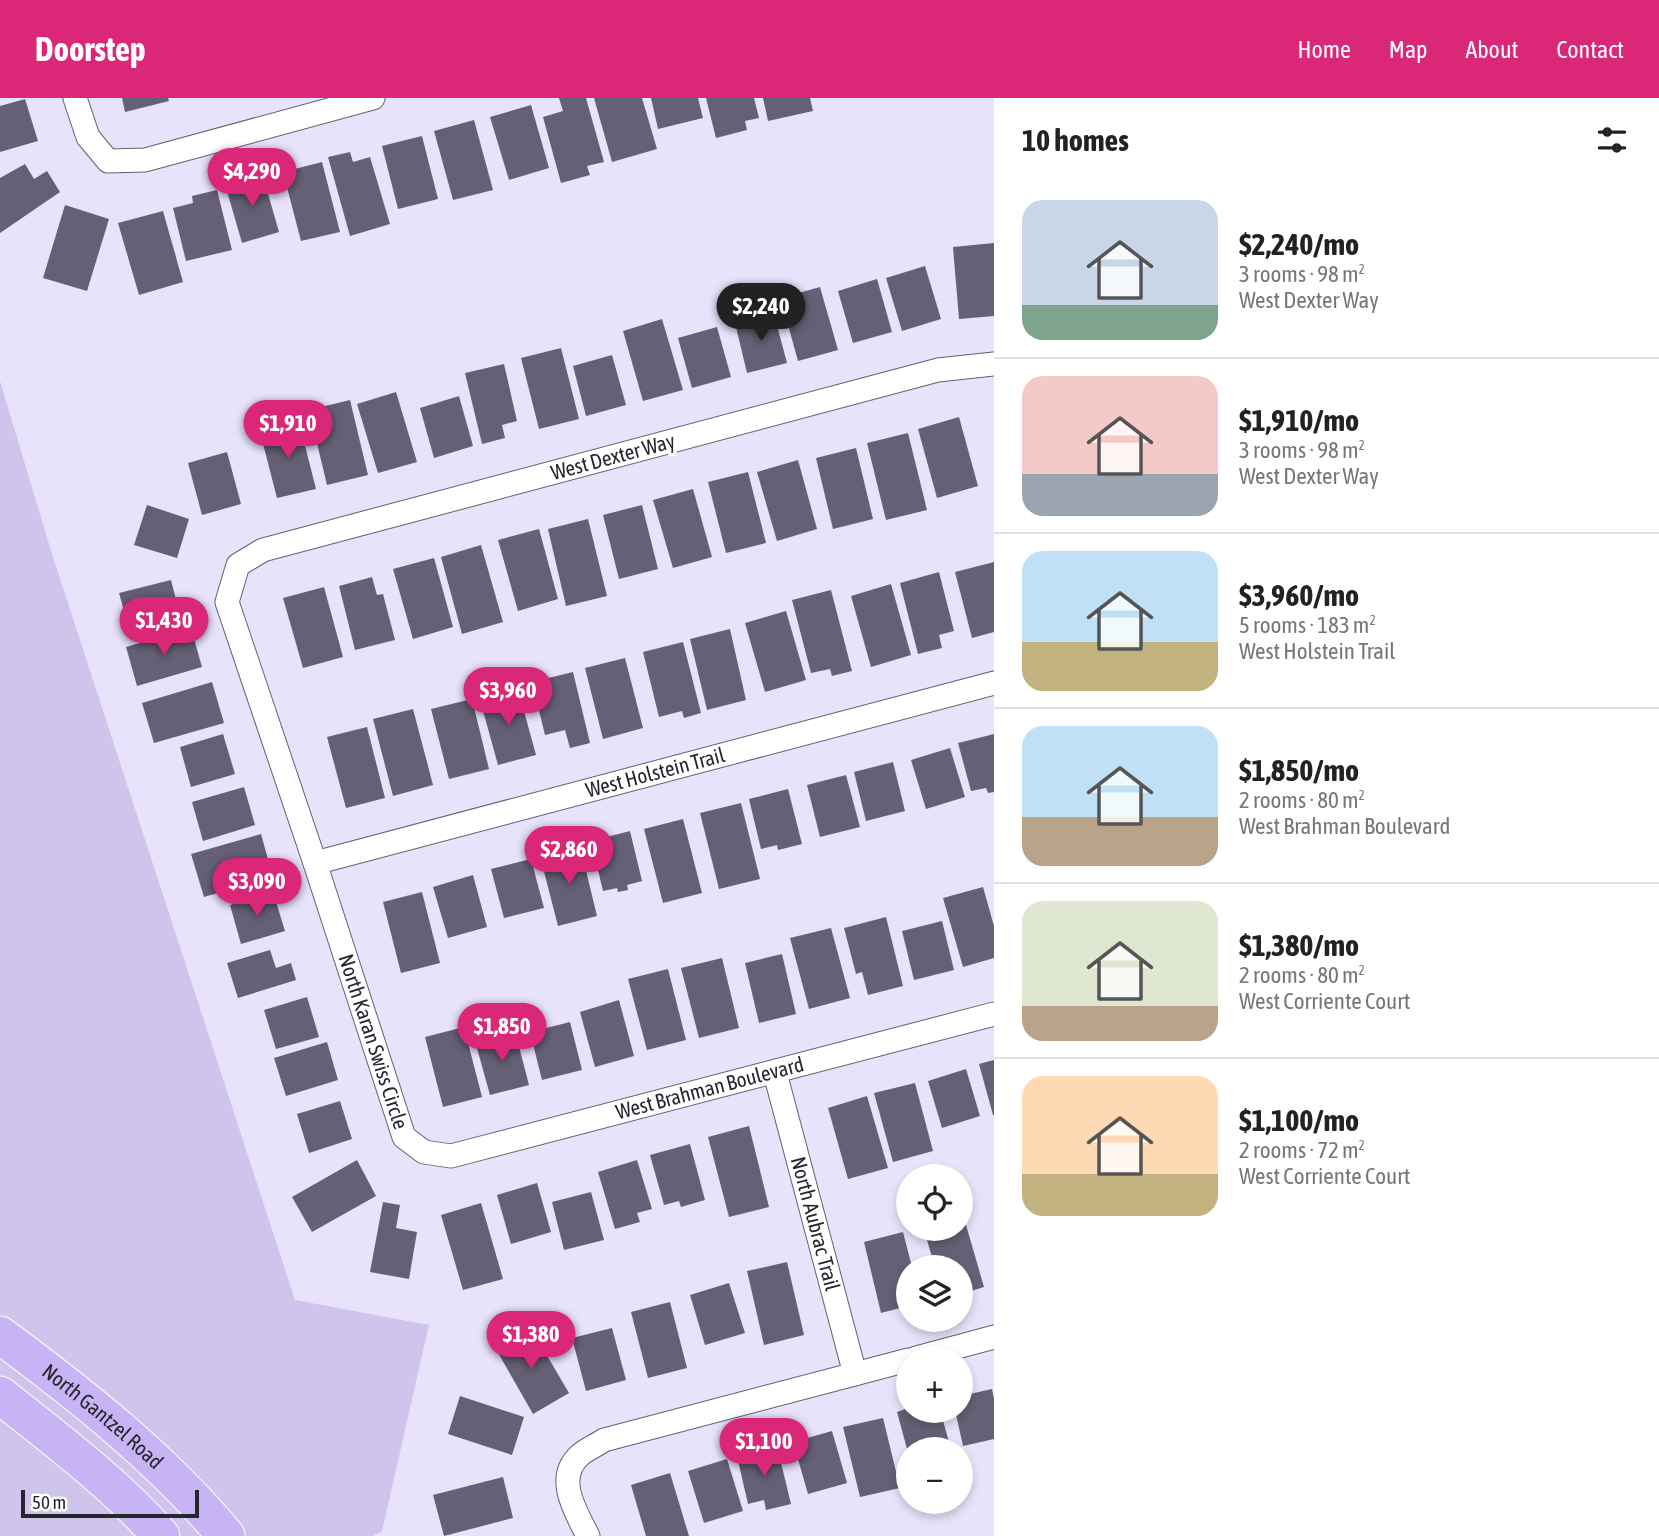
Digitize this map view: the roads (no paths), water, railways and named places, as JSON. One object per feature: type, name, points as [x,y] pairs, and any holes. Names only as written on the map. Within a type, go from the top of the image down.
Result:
[{"type":"main road","name":"North Gantzel Road","points":[[0,1335],[86,1401],[137,1445],[207,1513],[226,1536]]},
{"type":"main road","points":[[0,1395],[80,1460],[143,1516],[161,1536]]},
{"type":"street","points":[[75,98],[88,137],[108,161],[145,160],[373,98]]},
{"type":"street","name":"West Dexter Way","points":[[238,565],[263,550],[290,542],[938,370],[994,364]]},
{"type":"street","name":"North Karan Swiss Circle","points":[[238,565],[227,601],[404,1137],[424,1152]]},
{"type":"street","name":"West Holstein Trail","points":[[315,863],[994,682]]},
{"type":"street","name":"West Brahman Boulevard","points":[[424,1152],[451,1156],[994,1014]]},
{"type":"street","name":"North Aubrac Trail","points":[[775,1073],[855,1374]]},
{"type":"street","points":[[961,1346],[994,1337]]},
{"type":"street","points":[[588,1536],[568,1496],[568,1475],[579,1456],[604,1440],[896,1363]]}]
